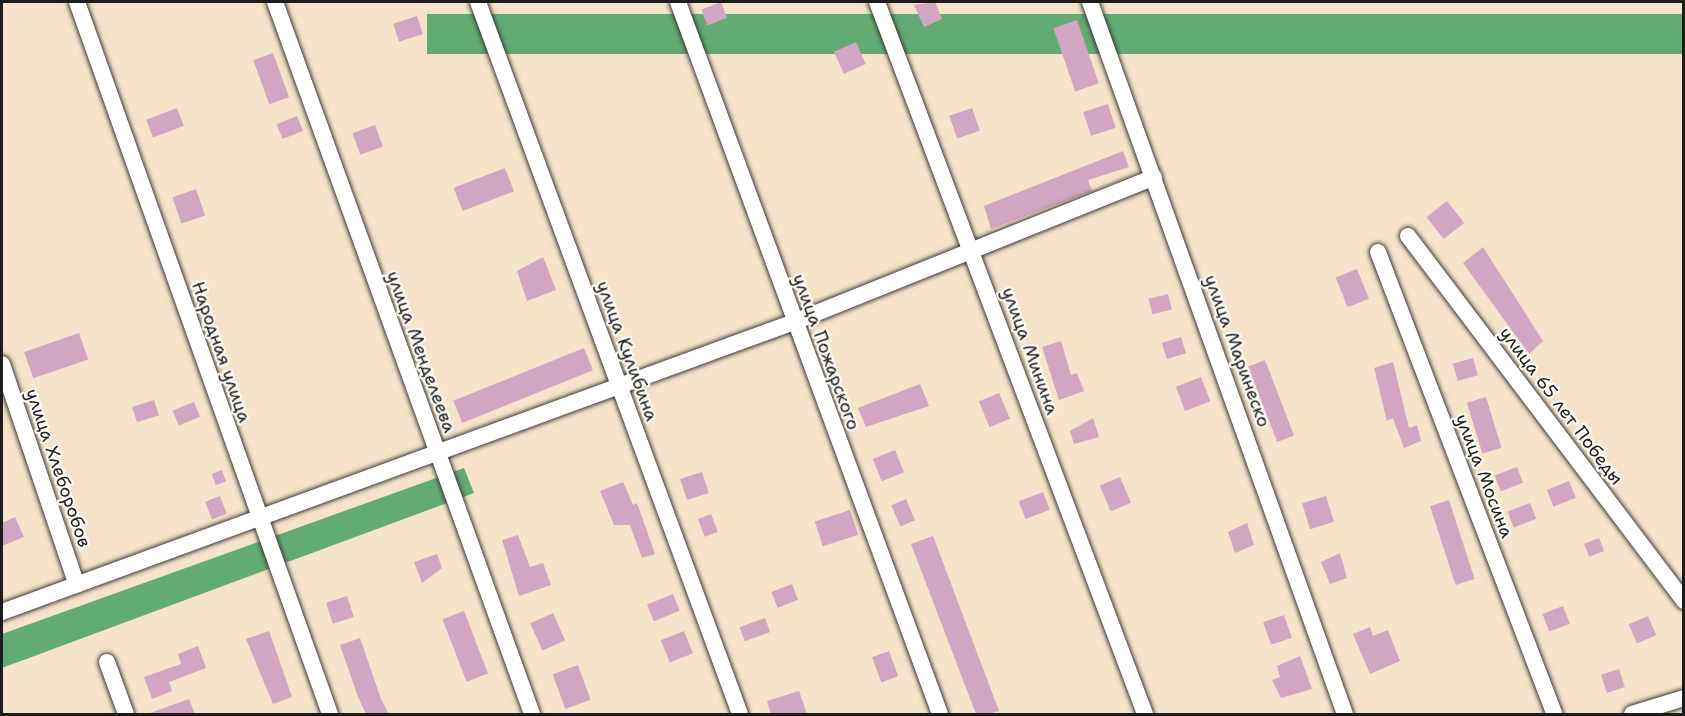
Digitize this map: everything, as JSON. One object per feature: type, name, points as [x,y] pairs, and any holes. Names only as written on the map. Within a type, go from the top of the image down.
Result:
[{"type":"street","name":"Народная улица","points":[[77,2],[259,520],[330,714]]},
{"type":"street","name":"улица Менделеева","points":[[275,2],[532,714]]},
{"type":"street","name":"улица Кулибина","points":[[478,2],[740,714]]},
{"type":"street","name":"улица Пожарского","points":[[678,2],[940,714]]},
{"type":"street","name":"улица Минина","points":[[877,2],[1145,714]]},
{"type":"street","name":"улица Маринеско","points":[[1090,2],[1345,714]]},
{"type":"street","points":[[2,612],[259,520],[436,451],[794,322],[973,252],[1154,177]]},
{"type":"street","name":"улица 65 лет Победы","points":[[1408,236],[1683,601]]},
{"type":"street","name":"улица Мосина","points":[[1378,252],[1554,714]]},
{"type":"street","name":"улица Хлеборобов","points":[[2,364],[77,585]]},
{"type":"street","points":[[107,662],[126,714]]},
{"type":"street","points":[[1632,714],[1683,698]]},
{"type":"green space","points":[[427,14],[1683,14],[1683,54],[427,54]]},
{"type":"green space","points":[[464,468],[474,493],[2,668],[2,634]]},
{"type":"building","points":[[721,2],[727,18],[707,25],[701,10]]},
{"type":"building","points":[[935,2],[942,19],[924,27],[914,5]]},
{"type":"building","points":[[417,16],[423,34],[399,42],[393,24]]},
{"type":"building","points":[[1077,20],[1099,83],[1075,91],[1053,28]]},
{"type":"building","points":[[856,42],[866,64],[844,74],[834,52]]},
{"type":"building","points":[[273,53],[289,97],[269,104],[253,60]]},
{"type":"building","points":[[1108,104],[1116,128],[1091,136],[1083,112]]},
{"type":"building","points":[[177,108],[184,126],[153,138],[146,120]]},
{"type":"building","points":[[972,108],[980,131],[957,139],[949,116]]},
{"type":"building","points":[[297,116],[303,131],[283,139],[277,124]]},
{"type":"building","points":[[375,125],[383,147],[360,155],[352,133]]},
{"type":"building","points":[[1123,151],[1129,167],[1088,180],[1092,191],[991,229],[984,206]]},
{"type":"building","points":[[505,168],[514,191],[463,211],[454,188]]},
{"type":"building","points":[[196,189],[205,215],[181,224],[172,197]]},
{"type":"building","points":[[1447,201],[1464,223],[1444,239],[1427,217]]},
{"type":"building","points":[[1483,247],[1543,341],[1529,354],[1463,263]]},
{"type":"building","points":[[543,257],[556,290],[527,301],[517,271]]},
{"type":"building","points":[[1357,269],[1369,299],[1348,307],[1336,278]]},
{"type":"building","points":[[1168,294],[1172,310],[1152,314],[1149,299]]},
{"type":"building","points":[[79,333],[88,359],[33,378],[24,352]]},
{"type":"building","points":[[1181,337],[1186,353],[1167,359],[1162,343]]},
{"type":"building","points":[[1061,341],[1071,375],[1077,373],[1084,391],[1059,400],[1042,347]]},
{"type":"building","points":[[584,348],[593,370],[462,423],[453,401]]},
{"type":"building","points":[[1473,358],[1478,375],[1458,381],[1453,364]]},
{"type":"building","points":[[1265,360],[1294,436],[1277,442],[1248,366]]},
{"type":"building","points":[[1393,362],[1409,428],[1417,425],[1421,441],[1404,448],[1393,418],[1387,421],[1374,368]]},
{"type":"building","points":[[1201,377],[1210,401],[1185,411],[1176,387]]},
{"type":"building","points":[[920,384],[929,406],[866,427],[858,408]]},
{"type":"building","points":[[999,393],[1010,419],[990,427],[979,402]]},
{"type":"building","points":[[1486,397],[1501,448],[1482,454],[1467,403]]},
{"type":"building","points":[[154,400],[159,415],[137,422],[132,407]]},
{"type":"building","points":[[194,402],[200,417],[179,425],[173,411]]},
{"type":"building","points":[[1093,418],[1099,437],[1074,444],[1070,431]]},
{"type":"building","points":[[895,450],[904,472],[882,481],[873,459]]},
{"type":"building","points":[[1517,467],[1523,483],[1501,491],[1495,476]]},
{"type":"building","points":[[222,470],[226,481],[216,485],[212,474]]},
{"type":"building","points":[[702,472],[709,493],[687,500],[680,479]]},
{"type":"building","points":[[1120,477],[1131,503],[1111,511],[1100,486]]},
{"type":"building","points":[[1569,481],[1576,498],[1553,507],[1547,490]]},
{"type":"building","points":[[623,482],[633,505],[637,503],[655,554],[642,558],[630,525],[614,525],[600,491]]},
{"type":"building","points":[[1043,492],[1050,510],[1026,519],[1019,501]]},
{"type":"building","points":[[220,496],[227,514],[212,519],[205,502]]},
{"type":"building","points":[[1326,496],[1334,522],[1310,529],[1302,503]]},
{"type":"building","points":[[906,499],[915,520],[900,526],[891,505]]},
{"type":"building","points":[[1449,500],[1475,579],[1456,585],[1430,506]]},
{"type":"building","points":[[1530,503],[1536,519],[1514,527],[1508,512]]},
{"type":"building","points":[[850,510],[858,535],[823,546],[815,521]]},
{"type":"building","points":[[711,514],[718,532],[705,537],[698,519]]},
{"type":"building","points":[[15,517],[24,537],[2,546],[2,523]]},
{"type":"building","points":[[1247,523],[1254,545],[1235,553],[1228,532]]},
{"type":"building","points":[[518,535],[530,567],[543,563],[551,585],[519,596],[502,540]]},
{"type":"building","points":[[933,536],[999,711],[976,714],[911,544]]},
{"type":"building","points":[[1599,538],[1604,551],[1589,557],[1584,544]]},
{"type":"building","points":[[1340,553],[1347,578],[1330,584],[1321,562]]},
{"type":"building","points":[[437,554],[442,568],[422,583],[414,562]]},
{"type":"building","points":[[792,584],[798,600],[778,608],[771,592]]},
{"type":"building","points":[[673,594],[680,611],[654,621],[647,604]]},
{"type":"building","points":[[347,596],[354,617],[333,624],[326,603]]},
{"type":"building","points":[[1563,606],[1570,624],[1549,632],[1542,614]]},
{"type":"building","points":[[464,611],[488,674],[467,682],[443,619]]},
{"type":"building","points":[[553,613],[565,640],[542,651],[530,623]]},
{"type":"building","points":[[1284,615],[1292,638],[1271,645],[1263,622]]},
{"type":"building","points":[[1648,616],[1656,635],[1637,644],[1629,624]]},
{"type":"building","points":[[765,618],[770,632],[745,641],[740,627]]},
{"type":"building","points":[[1370,627],[1373,636],[1388,630],[1400,661],[1370,674],[1353,634]]},
{"type":"building","points":[[269,631],[292,697],[273,704],[246,639]]},
{"type":"building","points":[[684,631],[693,653],[670,663],[661,640]]},
{"type":"building","points":[[360,638],[381,699],[389,714],[366,714],[358,697],[340,645]]},
{"type":"building","points":[[198,646],[206,668],[169,682],[172,691],[152,699],[144,677],[181,664],[178,654]]},
{"type":"building","points":[[889,651],[898,676],[881,683],[872,657]]},
{"type":"building","points":[[1300,656],[1312,689],[1281,698],[1272,680],[1280,677],[1277,666]]},
{"type":"building","points":[[578,665],[591,700],[565,709],[553,674]]},
{"type":"building","points":[[1619,669],[1625,687],[1607,693],[1601,675]]},
{"type":"building","points":[[799,691],[807,714],[771,714],[767,701]]},
{"type":"building","points":[[189,699],[195,714],[150,714],[150,713]]}]
